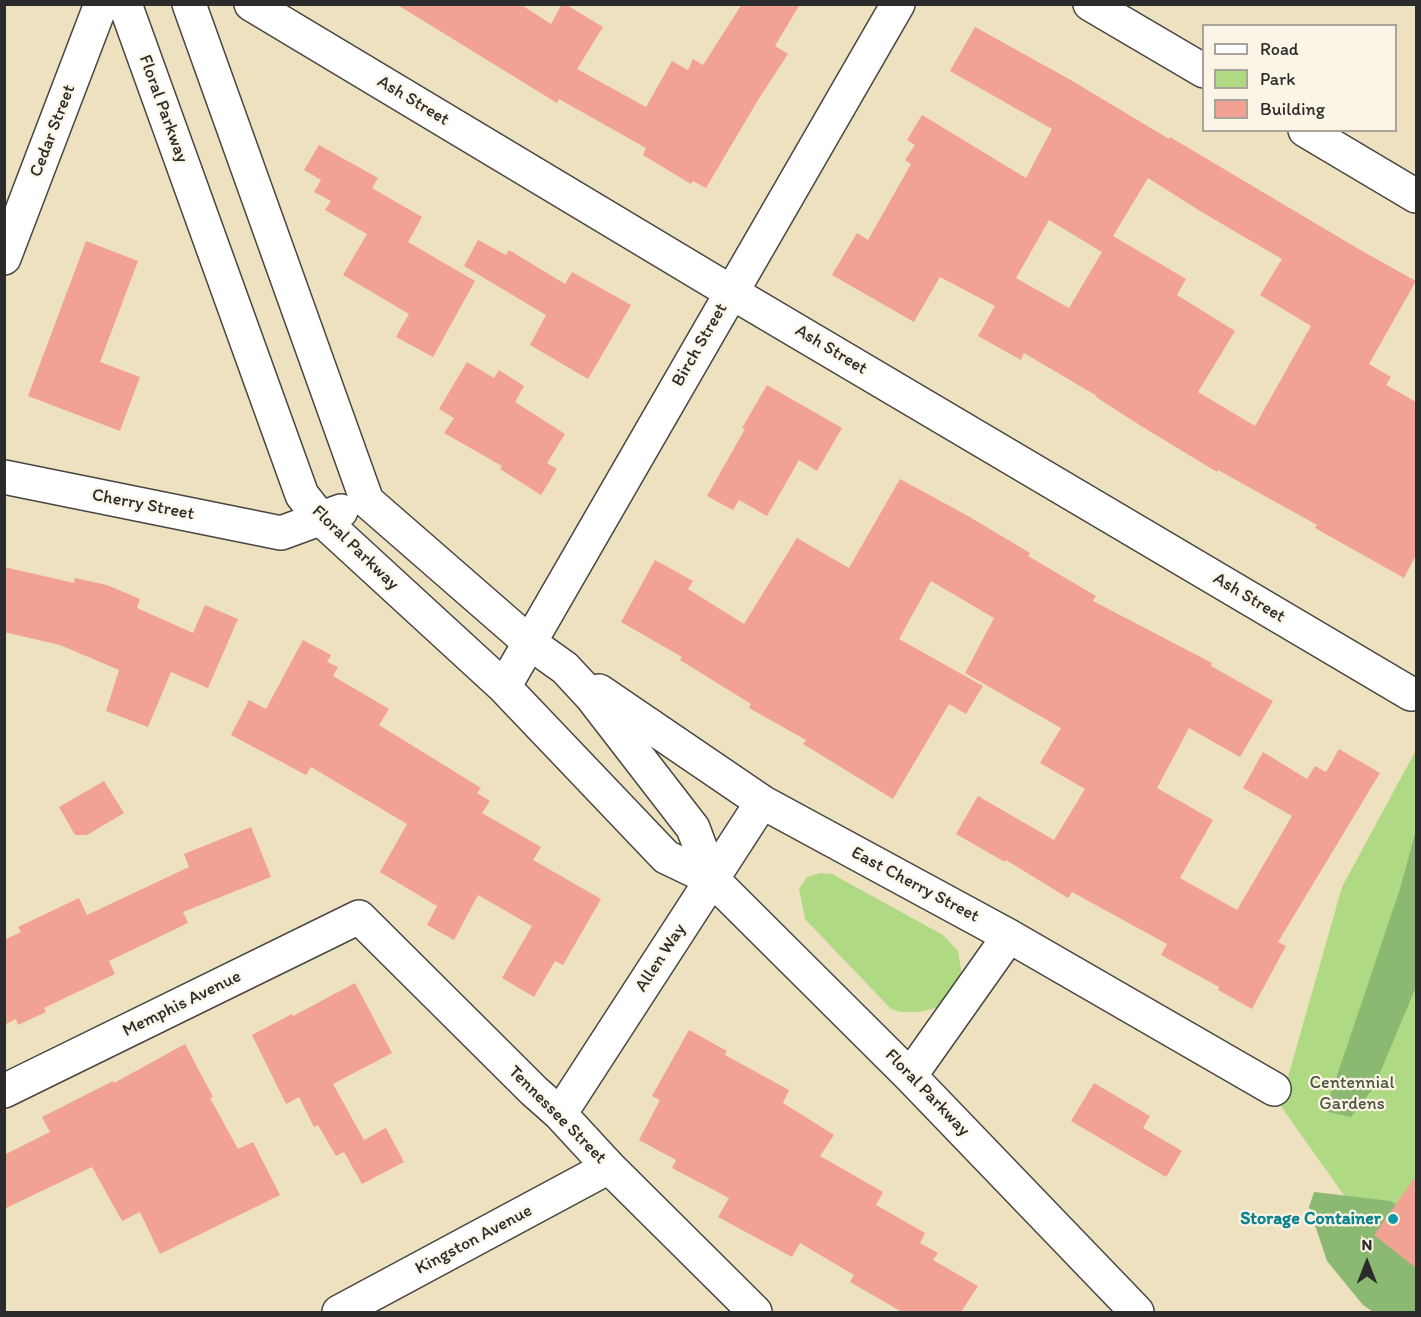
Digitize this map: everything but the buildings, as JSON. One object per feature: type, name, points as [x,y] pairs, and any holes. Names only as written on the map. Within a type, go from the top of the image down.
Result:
[{"type":"street","name":"Cedar Street","points":[[4,258],[101,4]]},
{"type":"street","name":"Floral Parkway","points":[[125,4],[302,495],[321,519],[504,687],[666,857],[712,879],[910,1076],[1137,1312]]},
{"type":"street","name":"Floral Parkway","points":[[189,4],[367,501],[530,643],[565,668],[591,696],[693,828],[712,879]]},
{"type":"street","name":"Ash Street","points":[[251,4],[1411,694]]},
{"type":"street","name":"Birch Street","points":[[504,687],[898,4]]},
{"type":"street","points":[[1090,4],[1202,70]]},
{"type":"street","points":[[1308,132],[1416,196]]},
{"type":"street","name":"Cherry Street","points":[[4,477],[281,533],[321,519]]},
{"type":"street","points":[[321,519],[367,501]]},
{"type":"street","name":"East Cherry Street","points":[[565,668],[762,802],[1009,936],[1274,1089]]},
{"type":"street","name":"Allen Way","points":[[560,1114],[762,802]]},
{"type":"street","name":"Tennessee Street","points":[[359,917],[560,1114],[609,1167],[755,1312]]},
{"type":"street","name":"Memphis Avenue","points":[[4,1091],[359,917]]},
{"type":"street","points":[[910,1076],[1009,936]]},
{"type":"street","name":"Kingston Avenue","points":[[339,1312],[609,1167]]},
{"type":"green space","name":"Centennial Gardens","points":[[1416,750],[1416,1297],[1280,1105],[1342,887]]},
{"type":"green space","points":[[1416,830],[1416,987],[1374,1087],[1351,1117],[1325,1111],[1400,889]]},
{"type":"green space","points":[[820,873],[832,874],[943,935],[958,951],[962,975],[940,1007],[919,1012],[901,1012],[891,1009],[805,919],[799,889],[807,877]]},
{"type":"green space","points":[[1314,1192],[1391,1201],[1416,1220],[1416,1312],[1373,1312],[1363,1305],[1327,1261],[1309,1207]]},
{"type":"place","name":"Storage Container","points":[[1393,1219]]}]
